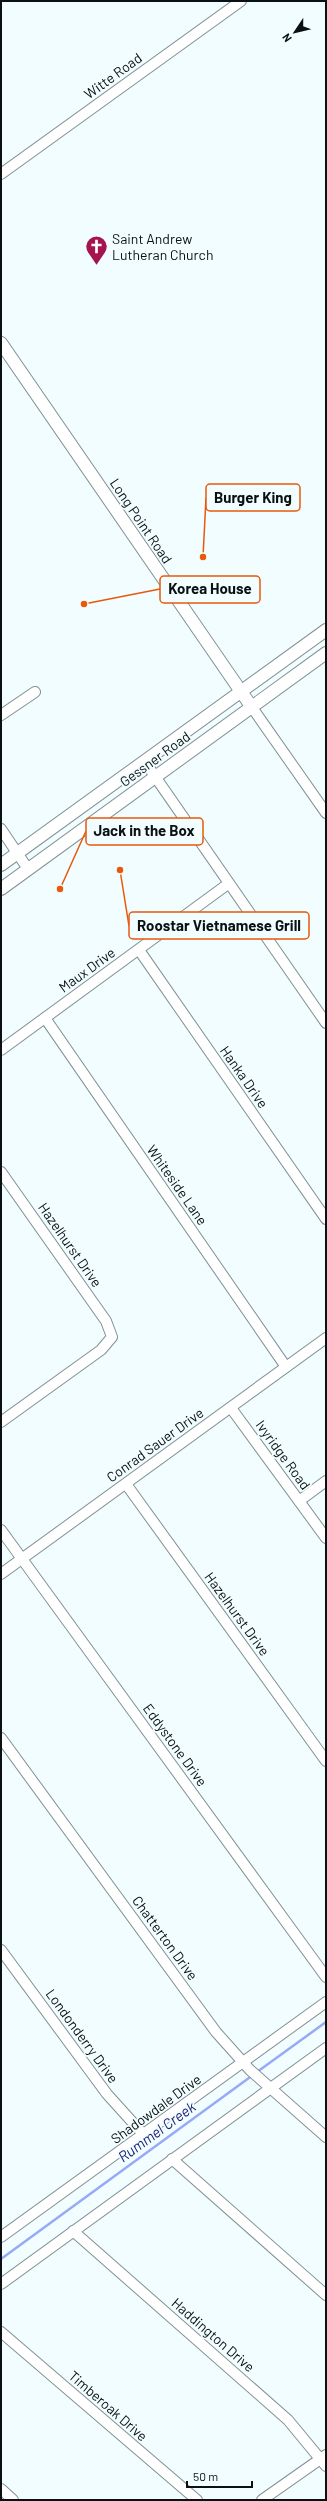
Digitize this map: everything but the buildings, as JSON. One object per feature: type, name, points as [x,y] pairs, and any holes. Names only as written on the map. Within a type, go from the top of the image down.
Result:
[{"type":"main road","name":"Long Point Road","points":[[1,343],[251,706]]},
{"type":"main road","name":"Gessner Road","points":[[1,865],[326,630]]},
{"type":"main road","name":"Gessner Road","points":[[1,889],[326,653]]},
{"type":"street","name":"Witte Road","points":[[1,174],[241,1]]},
{"type":"street","points":[[1,716],[35,692]]},
{"type":"street","name":"Long Point Road","points":[[251,706],[326,812]]},
{"type":"street","points":[[145,762],[228,884],[326,1023]]},
{"type":"street","points":[[1,830],[28,869]]},
{"type":"street","name":"Maux Drive","points":[[1,1050],[228,884]]},
{"type":"street","name":"Hanka Drive","points":[[139,950],[326,1219]]},
{"type":"street","name":"Whiteside Lane","points":[[45,1018],[286,1367]]},
{"type":"street","name":"Hazelhurst Drive","points":[[1,1172],[106,1321],[112,1337],[101,1350],[1,1422]]},
{"type":"street","name":"Conrad Sauer Drive","points":[[1,1574],[232,1408],[326,1338]]},
{"type":"street","name":"Ivyridge Road","points":[[232,1408],[326,1538]]},
{"type":"street","points":[[299,1501],[326,1481]]},
{"type":"street","name":"Hazelhurst Drive","points":[[126,1484],[326,1761]]},
{"type":"street","name":"Eddystone Drive","points":[[1,1530],[326,1976]]},
{"type":"street","name":"Chatterton Drive","points":[[1,1738],[216,2032],[246,2067],[326,2137]]},
{"type":"street","name":"Londonderry Drive","points":[[1,1950],[107,2094],[144,2135]]},
{"type":"street","name":"Shadowdale Drive","points":[[1,2237],[144,2135],[246,2067],[326,2002]]},
{"type":"street","points":[[1,2284],[326,2048]]},
{"type":"street","points":[[172,2160],[326,2295]]},
{"type":"street","name":"Haddington Drive","points":[[73,2231],[288,2420],[324,2460]]},
{"type":"street","name":"Timberoak Drive","points":[[1,2332],[197,2500]]},
{"type":"street","points":[[262,2500],[324,2460]]},
{"type":"street","points":[[1,2489],[13,2500]]},
{"type":"waterway","name":"Rummel Creek","points":[[257,2072],[326,2022]]},
{"type":"waterway","name":"Rummel Creek","points":[[1,2259],[253,2075]]},
{"type":"place","name":"Saint Andrew Lutheran Church","points":[[97,266]]},
{"type":"place","name":"Burger King","points":[[203,557]]},
{"type":"place","name":"Korea House","points":[[84,604]]},
{"type":"place","name":"Roostar Vietnamese Grill","points":[[120,870]]},
{"type":"place","name":"Jack in the Box","points":[[60,889]]}]
